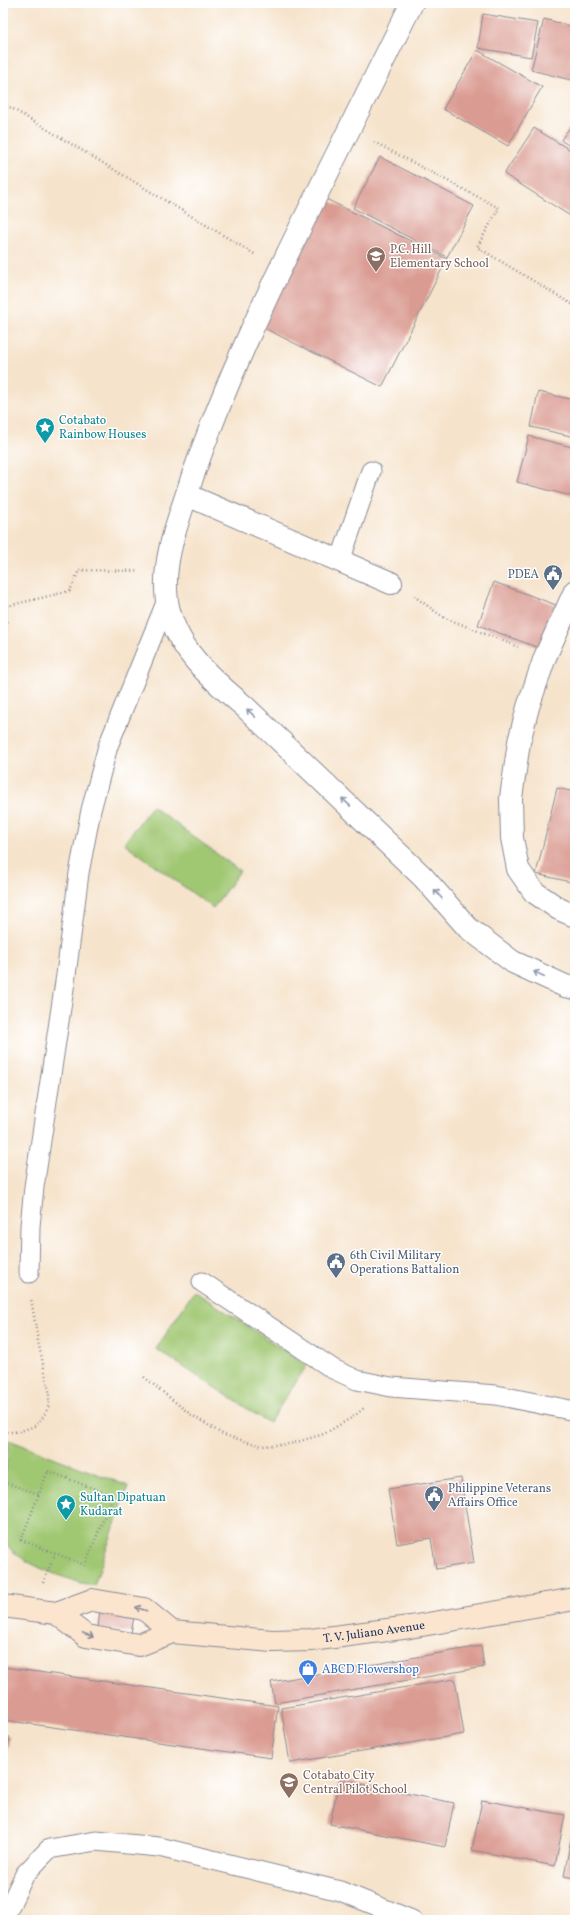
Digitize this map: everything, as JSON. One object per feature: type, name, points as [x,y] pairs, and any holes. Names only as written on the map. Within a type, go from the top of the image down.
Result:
[{"type":"main road","name":"T. V. Juliano Avenue","points":[[56,1613],[86,1636],[139,1644],[172,1632],[265,1640],[311,1640],[403,1628],[575,1599]]},
{"type":"main road","name":"T. V. Juliano Avenue","points":[[3,1606],[56,1613],[92,1600],[144,1609],[172,1632]]},
{"type":"street","points":[[412,3],[283,262],[232,372],[208,432],[172,542],[167,571],[167,600],[175,630],[190,654],[216,684],[244,706],[418,871],[468,928],[513,962],[565,986],[575,988]]},
{"type":"street","points":[[187,495],[391,583]]},
{"type":"street","points":[[575,591],[545,657],[528,707],[519,742],[511,798],[512,838],[518,869],[534,892],[558,909],[575,916]]},
{"type":"lane","points":[[340,561],[371,471]]},
{"type":"lane","points":[[29,1273],[30,1226],[34,1187],[65,983],[79,873],[91,810],[108,746],[167,600]]},
{"type":"lane","points":[[202,1282],[333,1369],[357,1380],[391,1387],[496,1395],[575,1411]]},
{"type":"lane","points":[[3,1920],[24,1874],[49,1849],[96,1841],[158,1847],[332,1890],[412,1920]]},
{"type":"path","points":[[3,102],[260,258]]},
{"type":"path","points":[[373,141],[499,208],[477,247],[575,306]]},
{"type":"path","points":[[3,634],[6,635],[7,606],[70,591],[79,570],[145,571]]},
{"type":"path","points":[[391,583],[409,592],[443,617],[519,648]]},
{"type":"path","points":[[3,1433],[21,1431],[35,1426],[44,1416],[49,1405],[49,1391],[32,1306],[29,1273]]},
{"type":"path","points":[[144,1377],[190,1414],[224,1435],[262,1446],[290,1444],[324,1434],[353,1417],[391,1387]]},
{"type":"path","points":[[48,1471],[112,1496],[85,1565],[21,1540],[39,1494],[48,1471]]},
{"type":"path","points":[[3,1482],[39,1494]]},
{"type":"green space","points":[[152,806],[240,871],[213,908],[124,843]]},
{"type":"green space","points":[[194,1291],[307,1365],[269,1423],[156,1349]]},
{"type":"green space","points":[[9,1440],[128,1486],[94,1586],[71,1580],[43,1569],[17,1555],[8,1547],[3,1538],[3,1533],[4,1492]]},
{"type":"building","points":[[483,14],[538,23],[531,57],[478,48]]},
{"type":"building","points":[[544,19],[575,27],[575,81],[531,70]]},
{"type":"building","points":[[477,50],[542,87],[508,146],[443,109]]},
{"type":"building","points":[[575,120],[575,150],[561,140]]},
{"type":"building","points":[[534,128],[575,153],[575,219],[504,174]]},
{"type":"building","points":[[380,157],[474,206],[447,257],[353,208]]},
{"type":"building","points":[[324,198],[447,259],[382,387],[260,326]]},
{"type":"building","points":[[538,392],[575,400],[575,437],[531,427]]},
{"type":"building","points":[[529,436],[575,448],[575,497],[517,482]]},
{"type":"building","points":[[494,582],[556,605],[539,648],[478,625]]},
{"type":"building","points":[[557,788],[575,792],[575,883],[536,874]]},
{"type":"building","points":[[461,1478],[474,1563],[436,1569],[431,1538],[397,1544],[388,1489]]},
{"type":"building","points":[[100,1611],[134,1617],[131,1633],[98,1628]]},
{"type":"building","points":[[481,1646],[484,1667],[275,1703],[271,1682]]},
{"type":"building","points":[[3,1667],[278,1706],[271,1758],[3,1720]]},
{"type":"building","points":[[455,1679],[464,1734],[290,1763],[281,1708]]},
{"type":"building","points":[[3,1735],[10,1737],[4,1764],[3,1764]]},
{"type":"building","points":[[339,1780],[454,1803],[445,1847],[330,1824]]},
{"type":"building","points":[[482,1800],[565,1815],[555,1866],[472,1850]]},
{"type":"building","points":[[572,1833],[575,1833],[575,1878],[564,1876]]},
{"type":"place","name":"P.C. Hill Elementary School","points":[[376,273]]},
{"type":"place","name":"Cotabato Rainbow Houses","points":[[45,444]]},
{"type":"place","name":"PDEA","points":[[553,591]]},
{"type":"place","name":"6th Civil Military Operations Battalion","points":[[336,1279]]},
{"type":"place","name":"Philippine Veterans Affairs Office","points":[[434,1512]]},
{"type":"place","name":"Sultan Dipatuan Kudarat","points":[[66,1521]]},
{"type":"place","name":"ABCD Flowershop","points":[[308,1686]]},
{"type":"place","name":"Cotabato City Central Pilot School","points":[[289,1799]]}]
